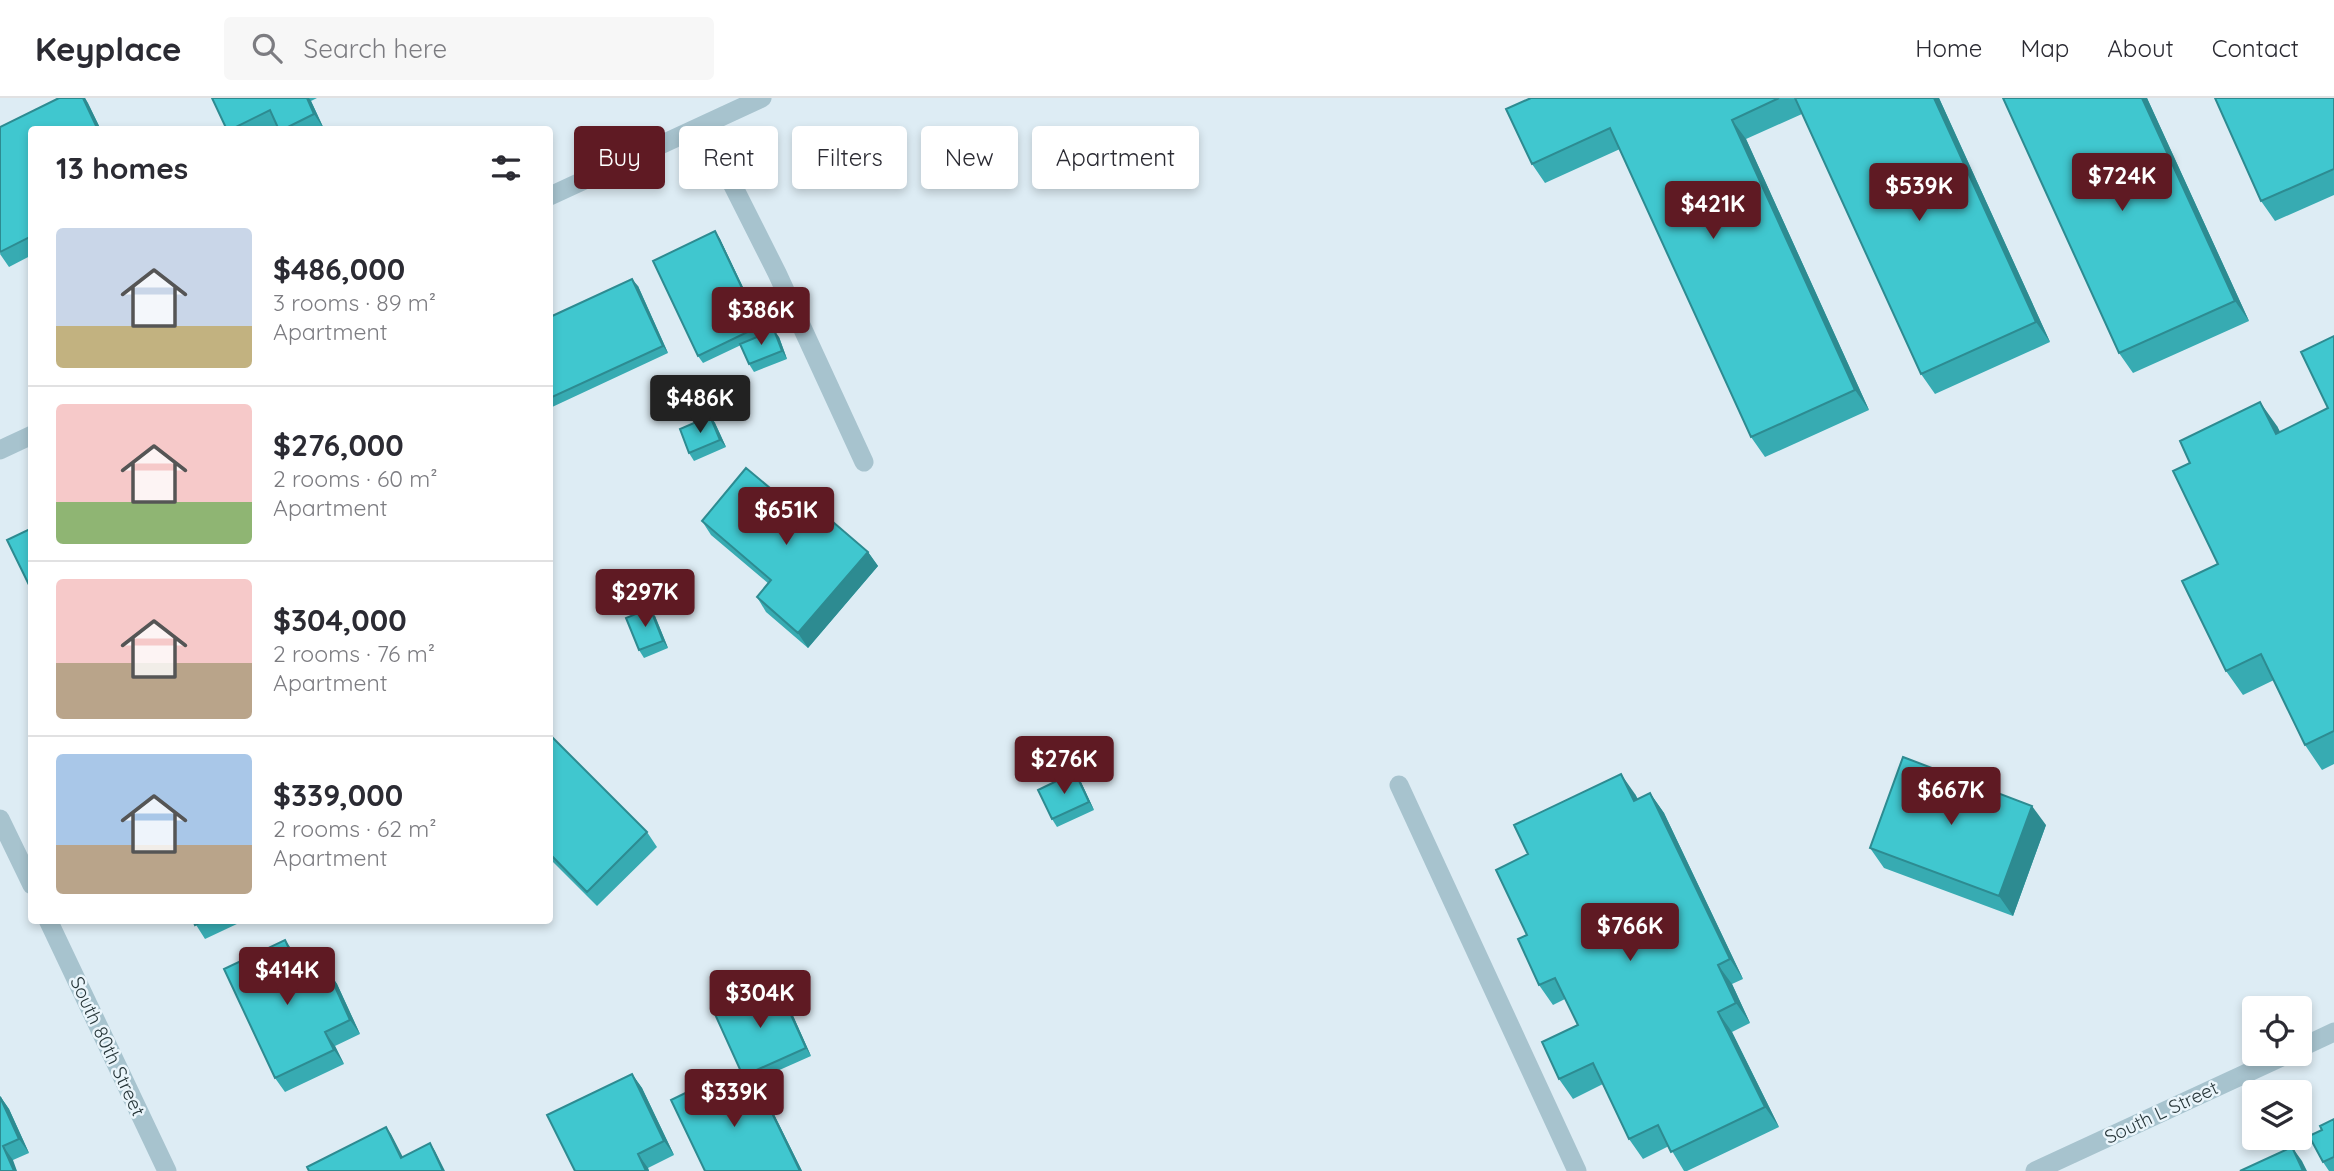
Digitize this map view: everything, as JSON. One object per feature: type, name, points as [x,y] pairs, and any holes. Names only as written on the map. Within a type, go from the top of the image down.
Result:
[{"type":"street","points":[[703,126],[762,98]]},
{"type":"street","points":[[553,196],[679,137]]},
{"type":"street","points":[[735,189],[777,273],[864,462]]},
{"type":"street","points":[[0,450],[28,437]]},
{"type":"street","points":[[1399,785],[1577,1171]]},
{"type":"street","points":[[0,818],[28,877]]},
{"type":"street","name":"South 80th Street","points":[[50,924],[167,1171]]},
{"type":"street","points":[[2312,1042],[2334,1032]]},
{"type":"street","name":"South L Street","points":[[2035,1171],[2262,1066]]},
{"type":"building","points":[[59,98],[83,98],[96,126],[28,126],[28,238],[0,252],[0,127]]},
{"type":"building","points":[[212,98],[307,98],[314,114],[290,126],[277,126],[270,110],[238,126],[225,126]]},
{"type":"building","points":[[1531,98],[1779,98],[1732,120],[1855,390],[1751,437],[1610,128],[1532,164],[1506,109]]},
{"type":"building","points":[[1795,98],[1934,98],[2036,322],[1921,374]]},
{"type":"building","points":[[2003,98],[2142,98],[2235,301],[2119,353]]},
{"type":"building","points":[[2215,98],[2334,98],[2334,169],[2261,201]]},
{"type":"building","points":[[715,231],[760,326],[698,356],[653,261]]},
{"type":"building","points":[[632,279],[663,346],[553,397],[553,316]]},
{"type":"building","points":[[774,330],[782,351],[749,364],[740,344]]},
{"type":"building","points":[[2334,336],[2334,731],[2305,745],[2261,654],[2226,671],[2182,581],[2218,564],[2173,471],[2190,463],[2180,441],[2260,402],[2276,434],[2328,408],[2301,352]]},
{"type":"building","points":[[710,416],[720,440],[689,453],[680,429]]},
{"type":"building","points":[[746,468],[788,503],[798,492],[868,552],[798,633],[757,597],[771,580],[702,521]]},
{"type":"building","points":[[28,530],[28,583],[7,540]]},
{"type":"building","points":[[650,608],[663,641],[639,650],[626,618]]},
{"type":"building","points":[[553,738],[647,832],[587,892],[553,857]]},
{"type":"building","points":[[1903,757],[2032,806],[1999,896],[1870,848]]},
{"type":"building","points":[[1075,772],[1089,802],[1052,819],[1038,790]]},
{"type":"building","points":[[1621,774],[1634,801],[1650,793],[1730,959],[1718,965],[1736,1003],[1718,1012],[1765,1107],[1671,1152],[1658,1125],[1629,1139],[1593,1063],[1559,1079],[1542,1042],[1578,1025],[1555,978],[1539,985],[1518,939],[1527,935],[1496,870],[1528,854],[1514,825]]},
{"type":"building","points":[[285,940],[304,980],[327,969],[350,1020],[325,1032],[334,1050],[275,1078],[224,969]]},
{"type":"building","points":[[777,984],[806,1048],[743,1076],[714,1012]]},
{"type":"building","points":[[632,1074],[664,1141],[638,1154],[646,1171],[575,1171],[547,1115]]},
{"type":"building","points":[[716,1078],[723,1093],[755,1078],[800,1171],[705,1171],[671,1100]]},
{"type":"building","points":[[0,1097],[19,1139],[3,1146],[14,1171],[0,1171]]},
{"type":"building","points":[[2334,1119],[2334,1157],[2323,1162],[2312,1142],[2312,1135],[2322,1130],[2320,1126]]},
{"type":"building","points":[[386,1127],[401,1158],[430,1143],[443,1171],[309,1171],[307,1167]]},
{"type":"building","points":[[2286,1150],[2293,1150],[2303,1171],[2240,1171]]}]
